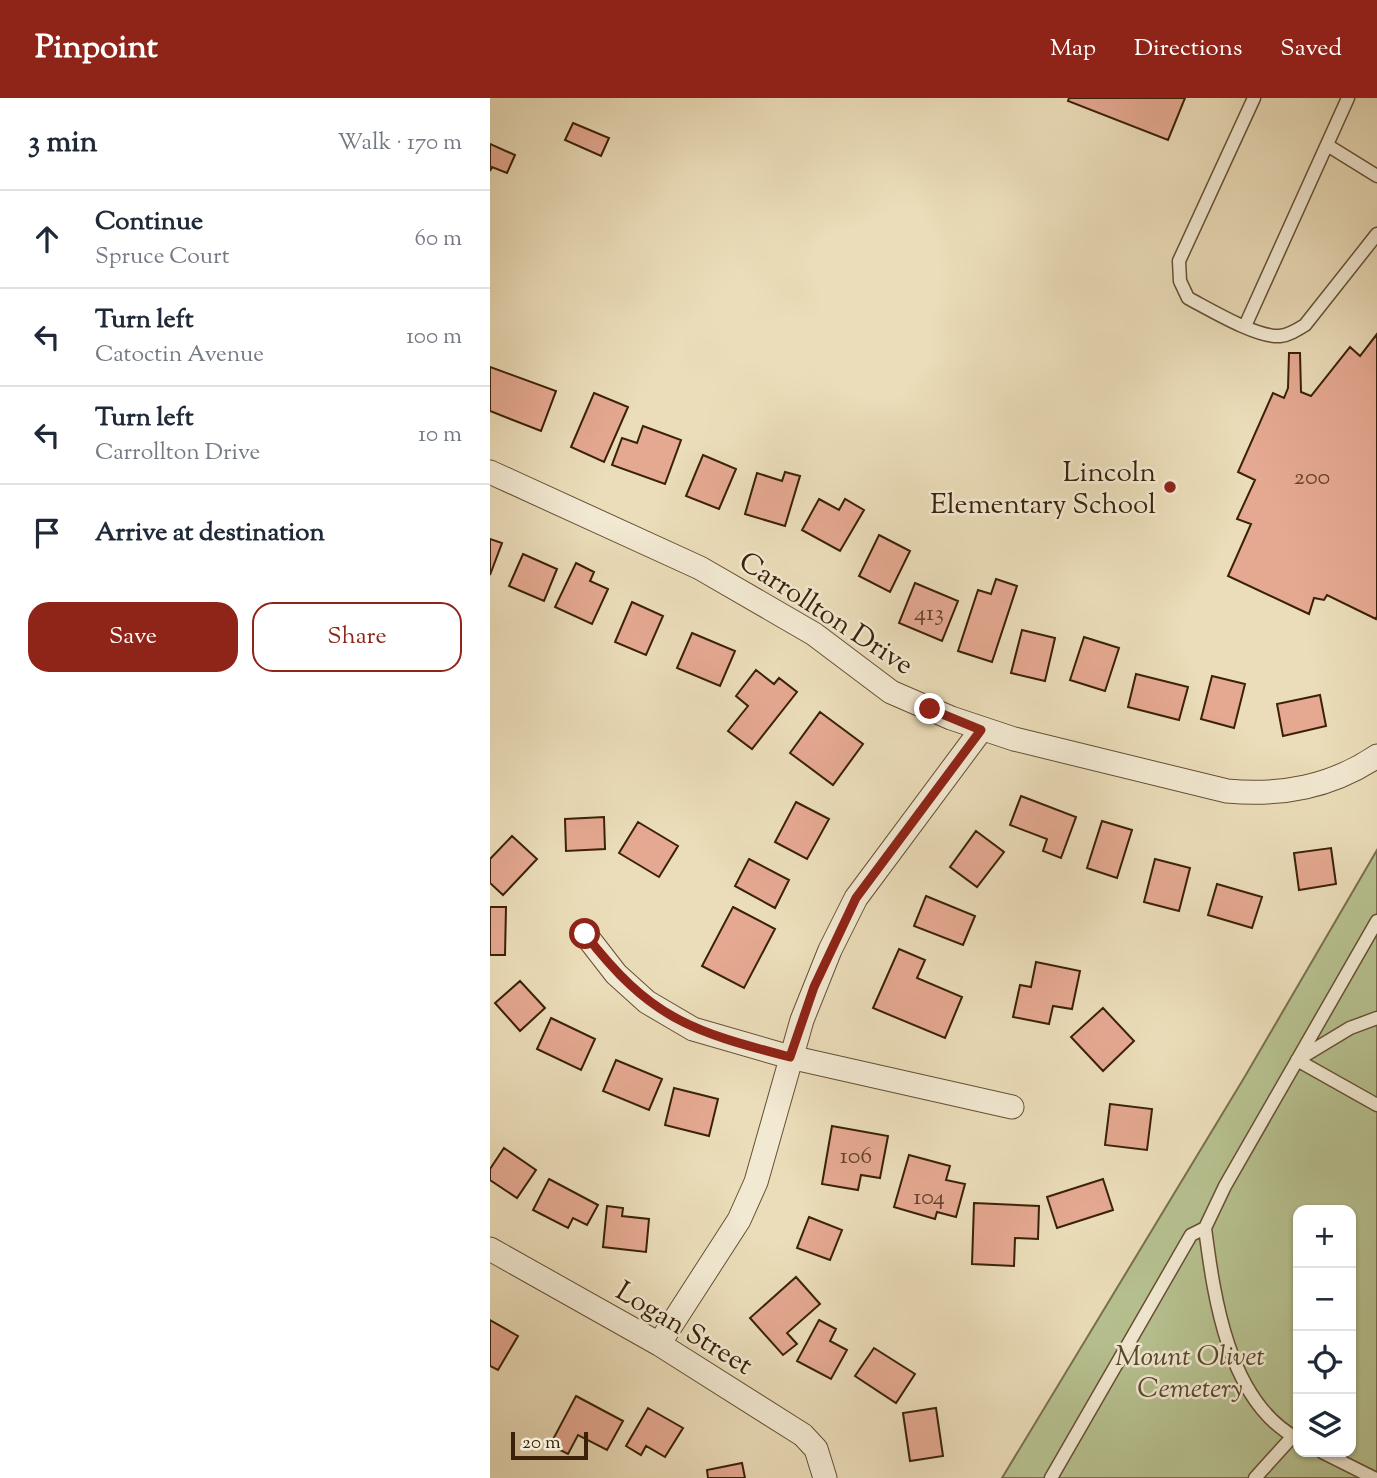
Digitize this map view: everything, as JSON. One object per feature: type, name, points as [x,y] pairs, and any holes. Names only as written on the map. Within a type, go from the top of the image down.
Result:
[{"type":"street","name":"Carrollton Drive","points":[[490,472],[700,568],[814,634],[891,692],[981,730],[1227,791],[1255,794],[1309,788],[1335,779],[1377,756]]},
{"type":"street","points":[[659,1344],[739,1220],[756,1182],[790,1057],[814,987],[856,898],[981,730]]},
{"type":"street","points":[[585,934],[617,974],[647,1002],[694,1029],[790,1057],[1012,1107]]},
{"type":"street","name":"Logan Street","points":[[490,1250],[659,1344],[803,1435],[816,1449],[825,1478]]},
{"type":"lane","points":[[1254,98],[1179,261],[1180,281],[1188,298],[1245,326],[1277,337],[1305,326],[1377,234]]},
{"type":"lane","points":[[1245,326],[1348,98]]},
{"type":"lane","points":[[1327,145],[1377,176]]},
{"type":"lane","points":[[1293,1435],[1254,1396],[1239,1371],[1216,1308],[1205,1228],[1225,1186],[1377,921]]},
{"type":"lane","points":[[1297,1060],[1350,1028],[1377,1018]]},
{"type":"lane","points":[[1297,1060],[1377,1105]]},
{"type":"lane","points":[[1056,1476],[1191,1235],[1205,1228]]},
{"type":"lane","points":[[1255,1478],[1293,1441]]},
{"type":"lane","points":[[1332,1457],[1374,1478]]},
{"type":"green space","name":"Mount Olivet Cemetery","points":[[1377,850],[1377,1478],[1002,1478],[1244,1078]]},
{"type":"building","points":[[1069,98],[1185,98],[1168,140],[1068,101]]},
{"type":"building","points":[[573,123],[609,138],[601,156],[565,140]]},
{"type":"building","points":[[490,144],[515,155],[507,173],[492,167],[490,171]]},
{"type":"building","points":[[1377,334],[1377,616],[1376,619],[1327,595],[1324,600],[1314,598],[1309,614],[1228,576],[1251,524],[1237,519],[1255,480],[1238,472],[1273,393],[1284,398],[1288,388],[1289,353],[1300,353],[1301,392],[1311,396],[1350,347],[1360,356]]},
{"type":"building","points":[[490,367],[556,391],[541,431],[490,411]]},
{"type":"building","points":[[594,393],[628,407],[604,462],[571,447]]},
{"type":"building","points":[[643,426],[681,440],[665,484],[612,465],[622,438],[637,443]]},
{"type":"building","points":[[703,455],[736,469],[719,509],[686,496]]},
{"type":"building","points":[[785,472],[800,476],[785,526],[745,514],[757,473],[782,481]]},
{"type":"building","points":[[819,499],[839,510],[845,499],[864,510],[840,551],[802,530]]},
{"type":"building","points":[[879,535],[910,551],[890,592],[859,576]]},
{"type":"building","points":[[490,539],[502,543],[490,575]]},
{"type":"building","points":[[523,554],[557,569],[544,601],[509,586]]},
{"type":"building","points":[[576,563],[594,572],[590,581],[608,589],[592,624],[555,607]]},
{"type":"building","points":[[996,579],[1017,586],[992,662],[958,651],[978,590],[991,594]]},
{"type":"building","points":[[915,583],[958,601],[942,641],[899,623]]},
{"type":"building","points":[[632,602],[663,616],[646,655],[615,642]]},
{"type":"building","points":[[1022,630],[1055,638],[1045,681],[1011,673]]},
{"type":"building","points":[[692,633],[735,651],[720,686],[677,668]]},
{"type":"building","points":[[1084,637],[1119,648],[1105,691],[1070,680]]},
{"type":"building","points":[[756,670],[774,684],[779,678],[797,692],[752,749],[728,731],[748,706],[736,696]]},
{"type":"building","points":[[1136,674],[1188,687],[1179,720],[1128,707]]},
{"type":"building","points":[[1212,676],[1245,684],[1234,728],[1201,719]]},
{"type":"building","points":[[1320,695],[1326,726],[1283,736],[1277,704]]},
{"type":"building","points":[[820,712],[863,744],[833,785],[790,753]]},
{"type":"building","points":[[1021,796],[1076,817],[1061,858],[1043,851],[1047,839],[1010,825]]},
{"type":"building","points":[[796,802],[829,819],[807,859],[775,842]]},
{"type":"building","points":[[604,817],[605,849],[566,851],[565,819]]},
{"type":"building","points":[[1102,821],[1132,830],[1117,878],[1087,868]]},
{"type":"building","points":[[638,822],[678,846],[659,877],[619,853]]},
{"type":"building","points":[[976,831],[1004,852],[977,887],[950,867]]},
{"type":"building","points":[[512,836],[537,859],[503,895],[490,883],[490,859]]},
{"type":"building","points":[[1331,848],[1336,884],[1299,890],[1294,853]]},
{"type":"building","points":[[749,859],[789,880],[775,908],[735,886]]},
{"type":"building","points":[[1155,859],[1190,868],[1179,911],[1144,902]]},
{"type":"building","points":[[1217,884],[1262,897],[1252,928],[1208,915]]},
{"type":"building","points":[[926,896],[975,916],[963,945],[914,926]]},
{"type":"building","points":[[490,907],[506,907],[505,955],[490,955]]},
{"type":"building","points":[[733,907],[775,929],[744,988],[702,966]]},
{"type":"building","points":[[899,949],[925,960],[917,978],[962,997],[945,1038],[873,1008]]},
{"type":"building","points":[[1036,962],[1080,971],[1072,1009],[1053,1006],[1049,1024],[1013,1017],[1020,985],[1031,987]]},
{"type":"building","points":[[520,981],[545,1008],[520,1031],[495,1003]]},
{"type":"building","points":[[1103,1008],[1134,1041],[1103,1071],[1071,1037]]},
{"type":"building","points":[[551,1018],[595,1039],[581,1070],[537,1049]]},
{"type":"building","points":[[616,1060],[662,1079],[649,1110],[603,1091]]},
{"type":"building","points":[[674,1088],[718,1099],[709,1136],[665,1125]]},
{"type":"building","points":[[1110,1104],[1152,1109],[1147,1150],[1105,1145]]},
{"type":"building","points":[[832,1126],[888,1136],[880,1178],[861,1175],[858,1190],[822,1184]]},
{"type":"building","points":[[504,1148],[536,1170],[517,1198],[490,1180],[490,1169]]},
{"type":"building","points":[[909,1155],[950,1166],[946,1180],[965,1184],[956,1217],[937,1212],[935,1219],[894,1207]]},
{"type":"building","points":[[549,1179],[598,1205],[587,1225],[573,1218],[568,1228],[533,1210]]},
{"type":"building","points":[[1103,1179],[1113,1210],[1057,1228],[1047,1197]]},
{"type":"building","points":[[974,1203],[1039,1206],[1038,1239],[1015,1238],[1014,1266],[972,1264]]},
{"type":"building","points":[[607,1206],[623,1208],[622,1216],[649,1219],[646,1252],[603,1247]]},
{"type":"building","points":[[809,1217],[842,1230],[830,1260],[797,1248]]},
{"type":"building","points":[[796,1277],[820,1304],[787,1333],[797,1344],[783,1355],[750,1318]]},
{"type":"building","points":[[490,1320],[518,1336],[498,1370],[490,1366]]},
{"type":"building","points":[[819,1320],[836,1329],[830,1341],[847,1350],[831,1379],[797,1361]]},
{"type":"building","points":[[874,1348],[915,1374],[896,1403],[855,1376]]},
{"type":"building","points":[[576,1396],[623,1421],[607,1450],[578,1435],[568,1454],[550,1445]]},
{"type":"building","points":[[648,1408],[683,1428],[665,1457],[646,1446],[641,1455],[626,1446]]},
{"type":"building","points":[[936,1408],[943,1456],[910,1461],[903,1413]]},
{"type":"building","points":[[742,1463],[745,1478],[708,1478],[707,1470]]},
{"type":"place","name":"Lincoln Elementary School","points":[[1170,487]]},
{"type":"route","points":[[585,934],[617,974],[647,1002],[694,1029],[790,1057],[814,987],[856,898],[981,730],[930,709]]}]
